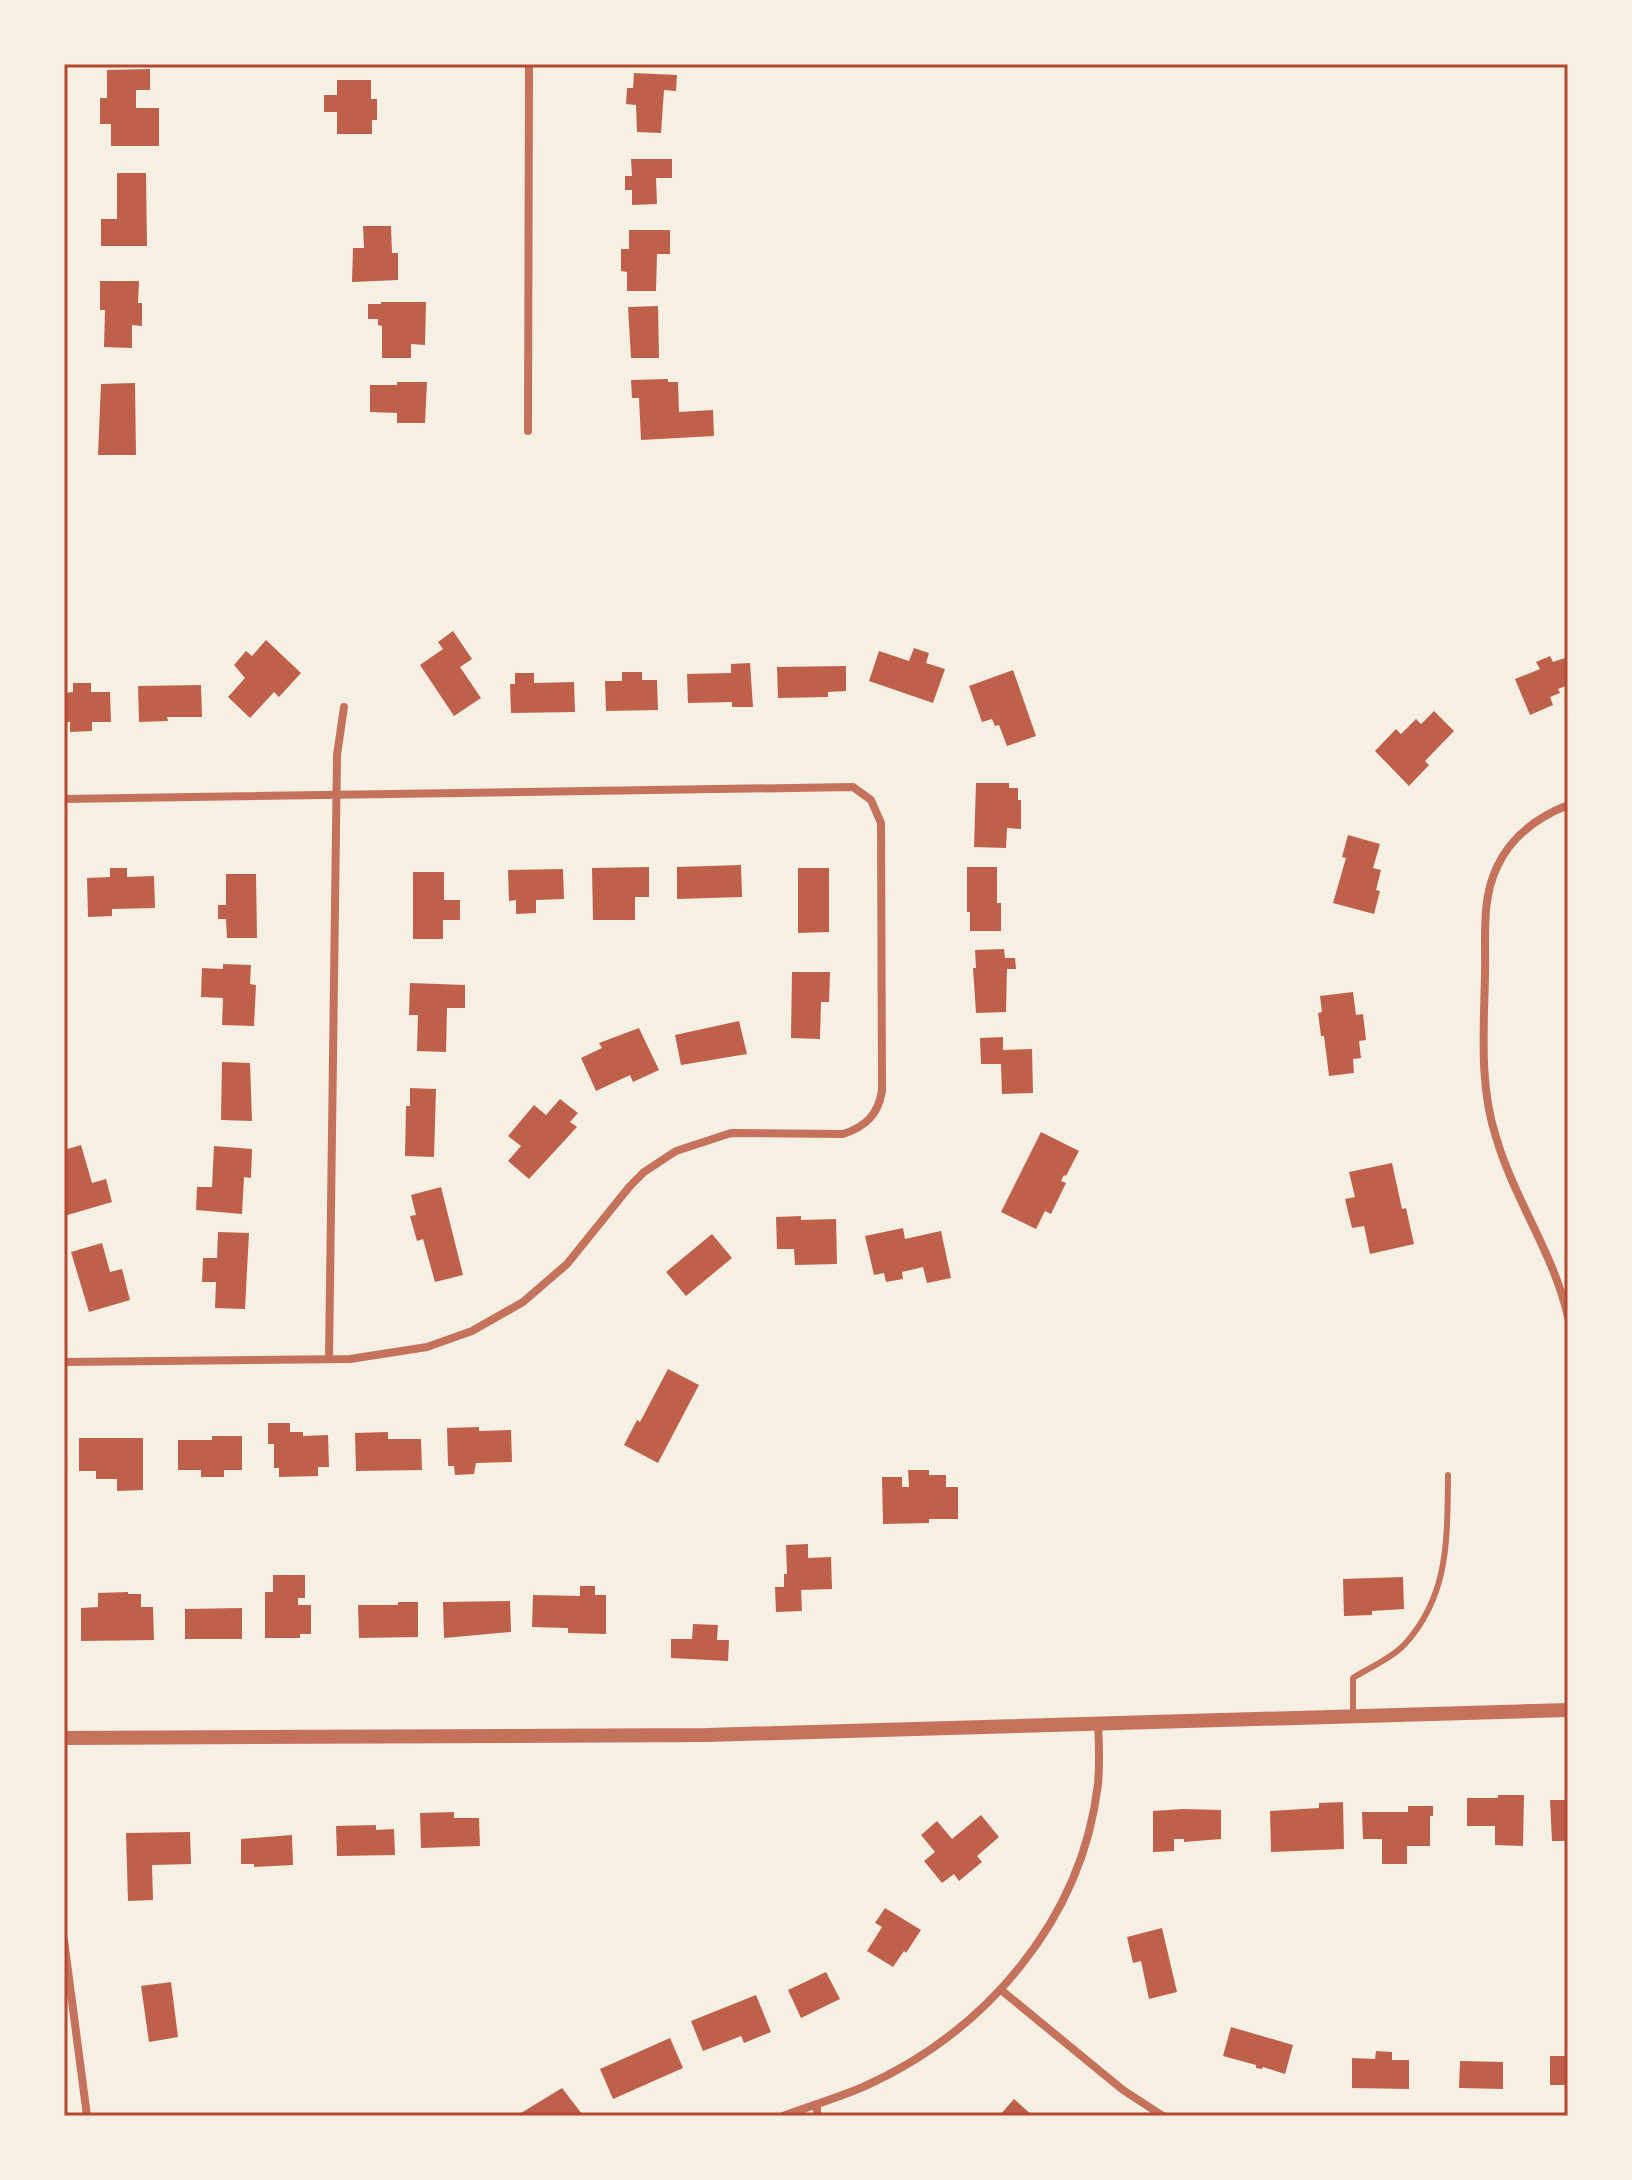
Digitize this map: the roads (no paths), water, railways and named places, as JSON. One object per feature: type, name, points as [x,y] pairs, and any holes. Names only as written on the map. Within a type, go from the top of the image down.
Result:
[{"type":"street","points":[[528,431],[529,64]]},
{"type":"street","points":[[329,1359],[337,744],[344,707]]},
{"type":"street","points":[[64,799],[847,786],[865,795],[877,809],[881,829],[882,1091],[876,1110],[857,1130],[843,1134],[731,1133],[676,1151],[644,1172],[567,1264],[523,1302],[472,1331],[427,1347],[369,1358],[64,1362]]},
{"type":"street","points":[[1568,805],[1539,819],[1517,837],[1492,877],[1486,905],[1484,1049],[1487,1099],[1496,1138],[1568,1317]]},
{"type":"street","points":[[64,1738],[707,1735],[1568,1710]]},
{"type":"street","points":[[783,2116],[862,2087],[920,2055],[959,2028],[1020,1968],[1047,1930],[1080,1861],[1097,1786],[1098,1722]]},
{"type":"street","points":[[64,1940],[87,2116]]},
{"type":"street","points":[[1001,1990],[1123,2090],[1163,2116]]},
{"type":"street","points":[[817,2104],[817,2116]]},
{"type":"lane","points":[[1353,1716],[1353,1678],[1404,1645],[1435,1600],[1446,1552],[1448,1475]]}]
